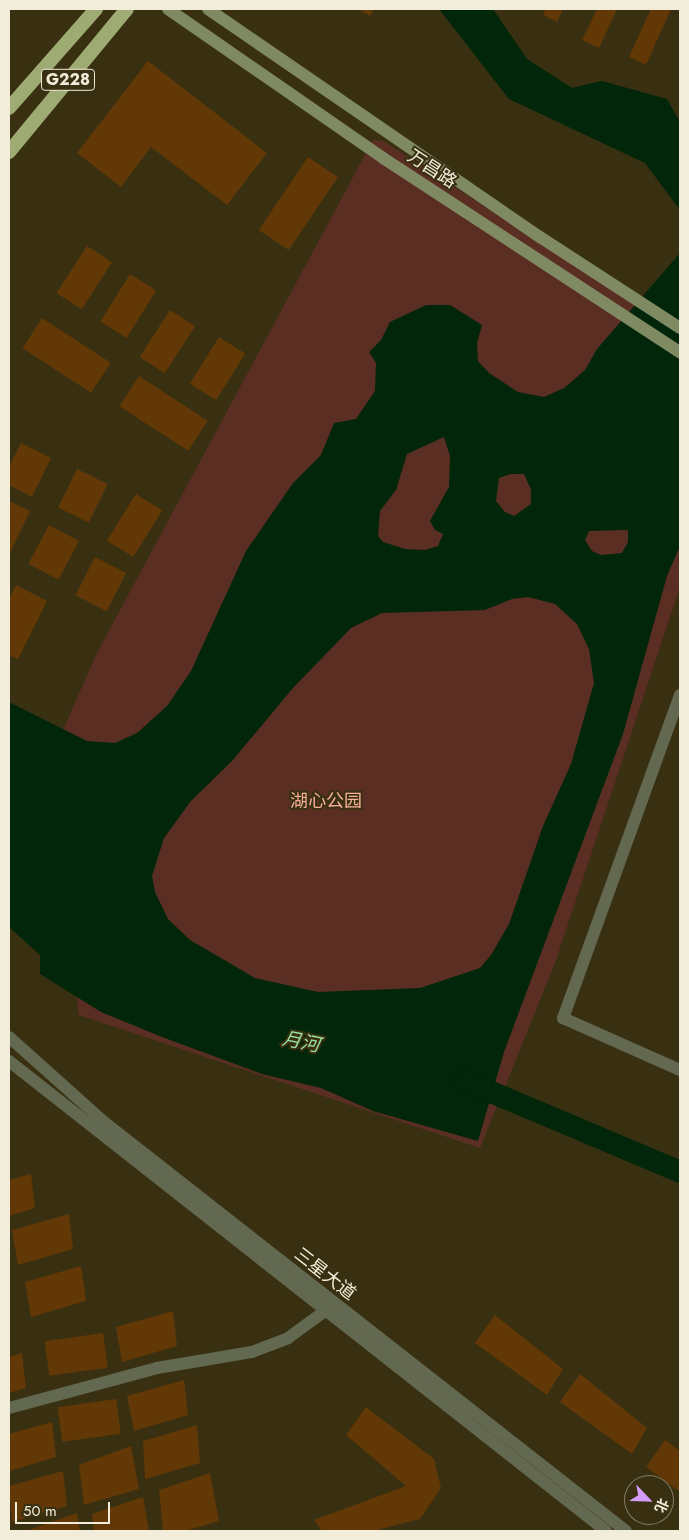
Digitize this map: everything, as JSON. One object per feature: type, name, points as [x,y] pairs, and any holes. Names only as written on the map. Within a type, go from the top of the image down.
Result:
[{"type":"highway","name":"G228","points":[[9,108],[96,9]]},
{"type":"highway","name":"G228","points":[[9,152],[127,9]]},
{"type":"main road","name":"万昌路","points":[[168,9],[383,158],[680,352]]},
{"type":"main road","name":"万昌路","points":[[208,9],[540,237],[680,328]]},
{"type":"street","points":[[680,695],[678,711],[563,1018],[680,1070]]},
{"type":"street","name":"三星大道","points":[[9,1037],[104,1122],[626,1531]]},
{"type":"street","name":"三星大道","points":[[9,1061],[324,1311],[606,1531]]},
{"type":"street","points":[[9,1408],[156,1368],[252,1352],[288,1338],[324,1311]]},
{"type":"green space","name":"湖心公园","points":[[373,140],[383,141],[680,333],[680,587],[555,963],[480,1148],[79,1015],[49,762],[97,653]]},
{"type":"water","points":[[439,9],[493,9],[527,59],[572,88],[602,81],[667,99],[680,122],[680,210],[645,163],[509,99]]},
{"type":"water","points":[[680,253],[680,546],[667,576],[623,734],[504,1052],[478,1141],[373,1111],[321,1088],[262,1074],[162,1037],[101,1012],[40,974],[40,955],[9,927],[9,702],[87,741],[115,743],[137,733],[167,706],[191,671],[246,551],[293,483],[321,455],[334,423],[356,419],[375,391],[376,363],[369,352],[381,340],[390,322],[426,305],[450,305],[482,325],[477,343],[478,361],[489,373],[518,392],[544,397],[564,388],[585,370],[597,349]],"holes":[[[444,437],[450,456],[449,487],[430,521],[435,530],[443,534],[438,546],[425,550],[405,549],[383,542],[378,536],[380,511],[396,490],[407,454]],[[511,474],[524,474],[531,490],[531,504],[514,516],[505,512],[496,501],[499,478]],[[628,530],[628,542],[622,553],[601,555],[592,551],[585,540],[589,531]],[[528,597],[555,604],[577,624],[589,649],[594,683],[571,764],[543,826],[509,924],[491,955],[480,968],[420,988],[318,992],[255,978],[190,940],[168,919],[155,892],[152,876],[164,838],[191,801],[232,761],[293,688],[351,628],[382,613],[485,610],[512,599]]]},
{"type":"building","points":[[358,9],[374,9],[370,16]]},
{"type":"building","points":[[546,9],[563,9],[557,22],[543,15]]},
{"type":"building","points":[[597,9],[617,9],[599,48],[582,40]]},
{"type":"building","points":[[651,9],[671,9],[646,65],[629,57]]},
{"type":"building","points":[[148,61],[267,153],[227,205],[151,147],[121,187],[77,153]]},
{"type":"building","points":[[308,157],[338,177],[289,250],[259,230]]},
{"type":"building","points":[[87,246],[112,262],[82,309],[57,293]]},
{"type":"building","points":[[130,274],[156,290],[127,338],[100,321]]},
{"type":"building","points":[[170,310],[195,326],[165,373],[140,357]]},
{"type":"building","points":[[42,318],[111,363],[91,393],[22,348]]},
{"type":"building","points":[[219,337],[245,353],[216,400],[190,384]]},
{"type":"building","points":[[139,376],[208,421],[188,451],[119,406]]},
{"type":"building","points":[[21,443],[51,458],[32,497],[9,485],[9,467]]},
{"type":"building","points":[[77,469],[108,484],[89,523],[58,508]]},
{"type":"building","points":[[136,494],[162,510],[133,557],[107,541]]},
{"type":"building","points":[[9,501],[30,511],[9,555]]},
{"type":"building","points":[[49,525],[79,541],[58,580],[28,564]]},
{"type":"building","points":[[95,557],[126,573],[107,611],[75,595]]},
{"type":"building","points":[[16,585],[47,601],[18,659],[9,655],[9,599]]},
{"type":"building","points":[[31,1174],[35,1208],[9,1216],[9,1180]]},
{"type":"building","points":[[69,1214],[73,1249],[18,1265],[12,1230]]},
{"type":"building","points":[[81,1266],[86,1301],[31,1317],[25,1282]]},
{"type":"building","points":[[173,1311],[177,1346],[122,1362],[116,1327]]},
{"type":"building","points":[[495,1315],[563,1369],[547,1395],[475,1343]]},
{"type":"building","points":[[103,1333],[108,1368],[49,1376],[45,1341]]},
{"type":"building","points":[[22,1353],[26,1388],[9,1393],[9,1357]]},
{"type":"building","points":[[580,1374],[647,1428],[632,1454],[560,1402]]},
{"type":"building","points":[[184,1380],[188,1415],[134,1431],[127,1396]]},
{"type":"building","points":[[116,1399],[121,1434],[62,1442],[58,1407]]},
{"type":"building","points":[[366,1407],[434,1459],[441,1488],[420,1519],[373,1531],[322,1531],[314,1520],[406,1486],[346,1435]]},
{"type":"building","points":[[52,1422],[56,1457],[9,1471],[9,1434]]},
{"type":"building","points":[[197,1425],[200,1463],[145,1479],[143,1441]]},
{"type":"building","points":[[665,1440],[680,1451],[680,1492],[674,1488],[674,1475],[657,1475],[646,1467]]},
{"type":"building","points":[[131,1446],[139,1489],[84,1505],[79,1465]]},
{"type":"building","points":[[63,1471],[67,1506],[12,1522],[9,1486]]},
{"type":"building","points":[[210,1473],[219,1521],[185,1531],[163,1531],[159,1490]]},
{"type":"building","points":[[143,1497],[149,1531],[94,1531],[92,1514]]},
{"type":"building","points":[[77,1513],[80,1531],[26,1531]]},
{"type":"waterway","name":"月河","points":[[465,1081],[680,1172]]}]
